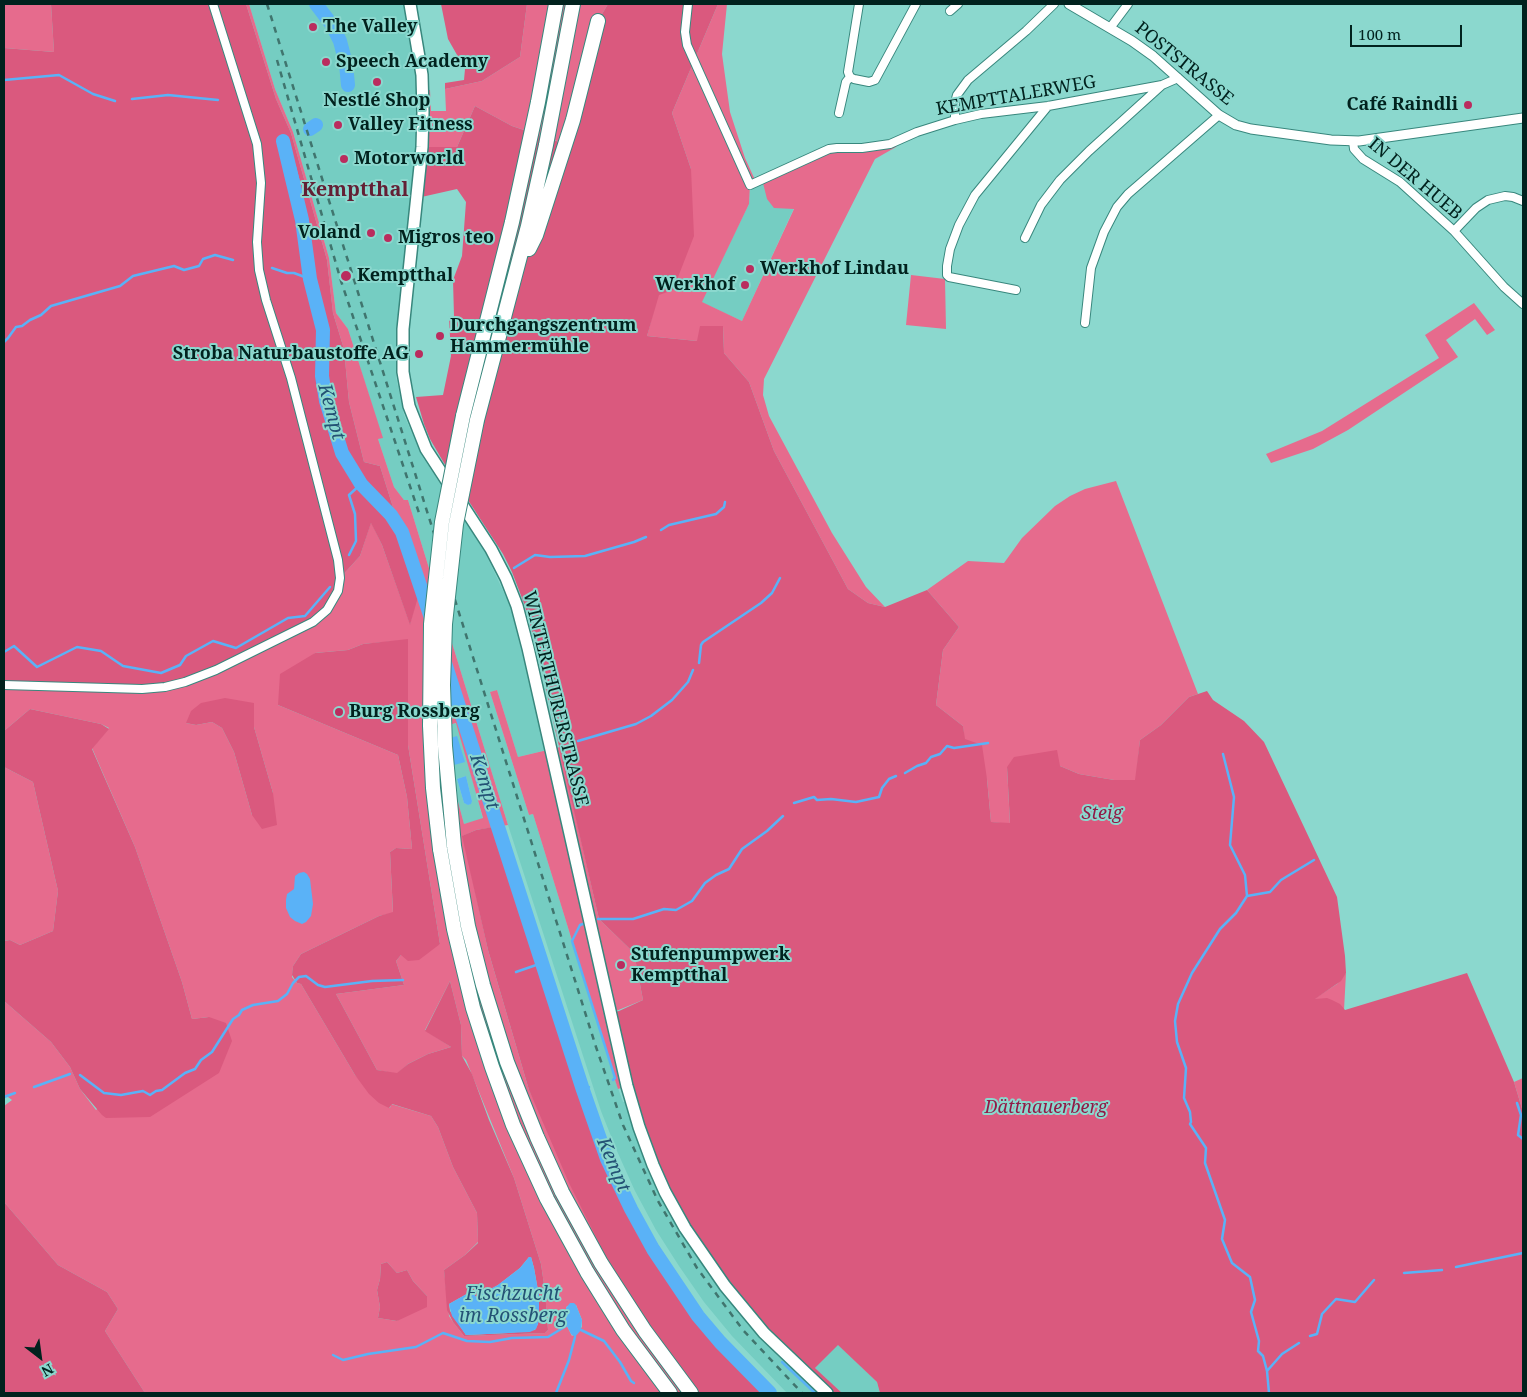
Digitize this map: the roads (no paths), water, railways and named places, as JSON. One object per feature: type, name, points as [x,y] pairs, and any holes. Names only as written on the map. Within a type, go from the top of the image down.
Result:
[{"type":"highway","points":[[554,4],[553,21],[514,214],[470,418],[448,584],[445,631],[443,685],[447,787],[454,846],[468,926],[483,985],[507,1062],[537,1137],[565,1198],[601,1263],[645,1331],[691,1393]]},
{"type":"highway","points":[[573,4],[546,145],[515,279],[450,474],[439,542],[430,644],[430,740],[440,849],[454,929],[473,1008],[494,1073],[521,1144],[556,1218],[586,1272],[624,1330],[670,1393]]},
{"type":"highway","points":[[515,279],[536,235],[563,152],[585,78],[598,21]]},
{"type":"main road","name":"WINTERTHURERSTRASSE","points":[[410,4],[422,75],[424,112],[403,329],[403,372],[413,418],[426,449],[486,541],[513,595],[528,648],[633,1108],[649,1155],[665,1192],[699,1249],[737,1302],[774,1344],[827,1393]]},
{"type":"street","points":[[4,685],[142,689],[165,687],[185,682],[216,670],[313,622],[327,610],[338,590],[340,578],[338,560],[291,378],[266,300],[259,270],[257,242],[260,183],[257,144],[213,4]]},
{"type":"street","name":"KEMPTTALERWEG","points":[[688,4],[685,32],[688,45],[750,184],[829,149],[862,148],[890,144],[923,130],[981,114],[1048,106],[1162,85]]},
{"type":"street","points":[[859,4],[848,72],[854,80],[869,82],[875,80],[916,4]]},
{"type":"street","points":[[950,11],[958,4]]},
{"type":"street","points":[[955,120],[957,95],[968,80],[1026,31],[1054,4]]},
{"type":"street","name":"POSTSTRASSE","points":[[1072,4],[1153,56],[1219,115],[1236,124],[1257,130],[1331,140],[1353,141],[1523,118]]},
{"type":"street","points":[[1110,28],[1128,4]]},
{"type":"street","points":[[839,113],[846,82],[850,77]]},
{"type":"street","points":[[1025,238],[1036,212],[1053,187],[1085,154],[1162,85],[1178,78]]},
{"type":"street","points":[[1016,290],[947,275],[950,249],[959,225],[975,195],[1048,106]]},
{"type":"street","points":[[1085,323],[1091,268],[1104,232],[1117,207],[1128,194],[1219,115]]},
{"type":"street","name":"IN DER HUEB","points":[[1353,141],[1354,149],[1363,159],[1400,182],[1454,230],[1501,284],[1523,304]]},
{"type":"street","points":[[1454,230],[1476,208],[1488,200],[1504,196],[1523,201]]},
{"type":"water","points":[[296,166],[301,185],[288,189],[283,169]]},
{"type":"water","points":[[457,736],[465,762],[454,765],[447,739]]},
{"type":"water","points":[[466,776],[472,801],[468,805],[464,803],[457,779]]},
{"type":"water","points":[[304,872],[310,879],[313,904],[311,916],[302,924],[290,917],[286,908],[286,900],[287,894],[294,889],[295,876]]},
{"type":"water","name":"Fischzucht im Rossberg","points":[[531,1257],[534,1268],[539,1296],[539,1321],[536,1329],[530,1332],[466,1335],[452,1316],[449,1304],[472,1291],[476,1297],[498,1285],[520,1268]]},
{"type":"water","points":[[570,1303],[576,1305],[582,1320],[581,1330],[575,1337],[571,1334],[566,1324],[566,1308]]},
{"type":"waterway","name":"Kempt","points":[[316,4],[332,25],[340,41],[346,64],[348,85]]},
{"type":"waterway","points":[[4,80],[59,75],[93,94],[115,101]]},
{"type":"waterway","points":[[132,99],[168,95],[218,100]]},
{"type":"waterway","name":"Kempt","points":[[310,129],[316,125]]},
{"type":"waterway","name":"Kempt","points":[[283,141],[302,220],[310,279],[323,330],[322,376],[326,401],[342,453],[361,484],[391,515],[402,532],[432,621]]},
{"type":"waterway","points":[[4,342],[16,327],[22,326],[41,315],[51,306],[120,286],[133,276],[174,266],[184,270],[199,266],[203,259],[215,255],[233,260]]},
{"type":"waterway","points":[[272,268],[310,279]]},
{"type":"waterway","points":[[349,555],[356,541],[355,514],[349,495],[361,484]]},
{"type":"waterway","points":[[661,530],[669,525],[716,514],[724,507],[725,502]]},
{"type":"waterway","points":[[514,568],[535,555],[550,557],[585,556],[646,537]]},
{"type":"waterway","points":[[699,663],[703,642],[761,603],[772,593],[780,578]]},
{"type":"waterway","points":[[4,652],[14,646],[37,667],[77,647],[101,651],[123,666],[161,673],[180,665],[186,656],[213,641],[236,648],[288,618],[305,616],[330,587]]},
{"type":"waterway","name":"Kempt","points":[[445,663],[607,1159],[653,1249],[698,1316],[720,1342],[770,1393]]},
{"type":"waterway","points":[[578,741],[636,724],[651,716],[672,700],[688,682],[693,670]]},
{"type":"waterway","points":[[570,743],[574,742]]},
{"type":"waterway","points":[[905,773],[926,763],[931,757],[940,754],[947,746],[954,748],[988,743]]},
{"type":"waterway","points":[[1223,754],[1234,797],[1230,845],[1245,875],[1247,896]]},
{"type":"waterway","points":[[794,803],[814,797],[817,800],[831,799],[856,802],[879,797],[882,788],[889,779],[896,776]]},
{"type":"waterway","points":[[598,919],[633,919],[664,909],[676,910],[692,901],[705,883],[729,869],[742,849],[767,831],[783,816]]},
{"type":"waterway","points":[[1269,1393],[1267,1371],[1263,1356],[1258,1351],[1259,1341],[1251,1312],[1255,1300],[1250,1277],[1232,1263],[1222,1239],[1225,1220],[1205,1163],[1206,1148],[1190,1124],[1190,1112],[1184,1098],[1186,1068],[1177,1042],[1175,1021],[1178,1004],[1192,973],[1220,929],[1236,913],[1247,896],[1270,892],[1281,880],[1314,860]]},
{"type":"waterway","points":[[583,924],[580,925],[572,941],[615,1078],[613,1080]]},
{"type":"waterway","points":[[516,972],[542,963]]},
{"type":"waterway","points":[[80,1075],[104,1093],[121,1095],[143,1091],[150,1095],[162,1090],[185,1073],[195,1069],[201,1060],[212,1052],[233,1019],[242,1010],[253,1005],[278,1001],[287,994],[299,977],[306,976],[318,985],[325,987],[372,981],[403,980]]},
{"type":"waterway","points":[[34,1087],[70,1074]]},
{"type":"waterway","name":"Kempt","points":[[583,1090],[589,1087]]},
{"type":"waterway","points":[[4,1097],[15,1093]]},
{"type":"waterway","points":[[1517,1103],[1521,1115],[1518,1135],[1523,1139]]},
{"type":"waterway","points":[[1456,1267],[1523,1253]]},
{"type":"waterway","points":[[1404,1273],[1442,1270]]},
{"type":"waterway","points":[[1310,1336],[1317,1334],[1322,1314],[1336,1299],[1355,1302],[1374,1280]]},
{"type":"waterway","points":[[333,1355],[343,1360],[368,1354],[416,1347],[443,1333],[467,1341],[490,1342],[512,1338],[548,1337],[566,1326]]},
{"type":"waterway","points":[[581,1330],[604,1341],[634,1383]]},
{"type":"waterway","points":[[556,1393],[569,1360],[575,1337]]},
{"type":"waterway","points":[[1267,1371],[1282,1354],[1299,1343]]},
{"type":"waterway","points":[[782,1362],[815,1393]]},
{"type":"railway","points":[[267,4],[596,1047],[623,1125],[658,1201],[697,1268],[743,1330],[802,1393]]},
{"type":"railway","points":[[277,60],[341,281],[420,516]]},
{"type":"place","name":"The Valley","points":[[313,27]]},
{"type":"place","name":"Speech Academy","points":[[326,62]]},
{"type":"place","name":"Nestlé Shop","points":[[377,82]]},
{"type":"place","name":"Café Raindli","points":[[1468,105]]},
{"type":"place","name":"Valley Fitness","points":[[338,125]]},
{"type":"place","name":"Motorworld","points":[[344,159]]},
{"type":"place","name":"Voland","points":[[371,233]]},
{"type":"place","name":"Migros teo","points":[[388,238]]},
{"type":"place","name":"Werkhof Lindau","points":[[750,269]]},
{"type":"place","name":"Kemptthal","points":[[346,276]]},
{"type":"place","name":"Werkhof","points":[[745,285]]},
{"type":"place","name":"Durchgangszentrum Hammermühle","points":[[440,336]]},
{"type":"place","name":"Stroba Naturbaustoffe AG","points":[[419,354]]},
{"type":"place","name":"Burg Rossberg","points":[[339,712]]},
{"type":"place","name":"Stufenpumpwerk Kemptthal","points":[[621,965]]},
{"type":"district","name":"Kemptthal","points":[[355,190]]},
{"type":"park label","name":"Steig","points":[[1102,814]]},
{"type":"park label","name":"Dättnauerberg","points":[[1046,1108]]}]
